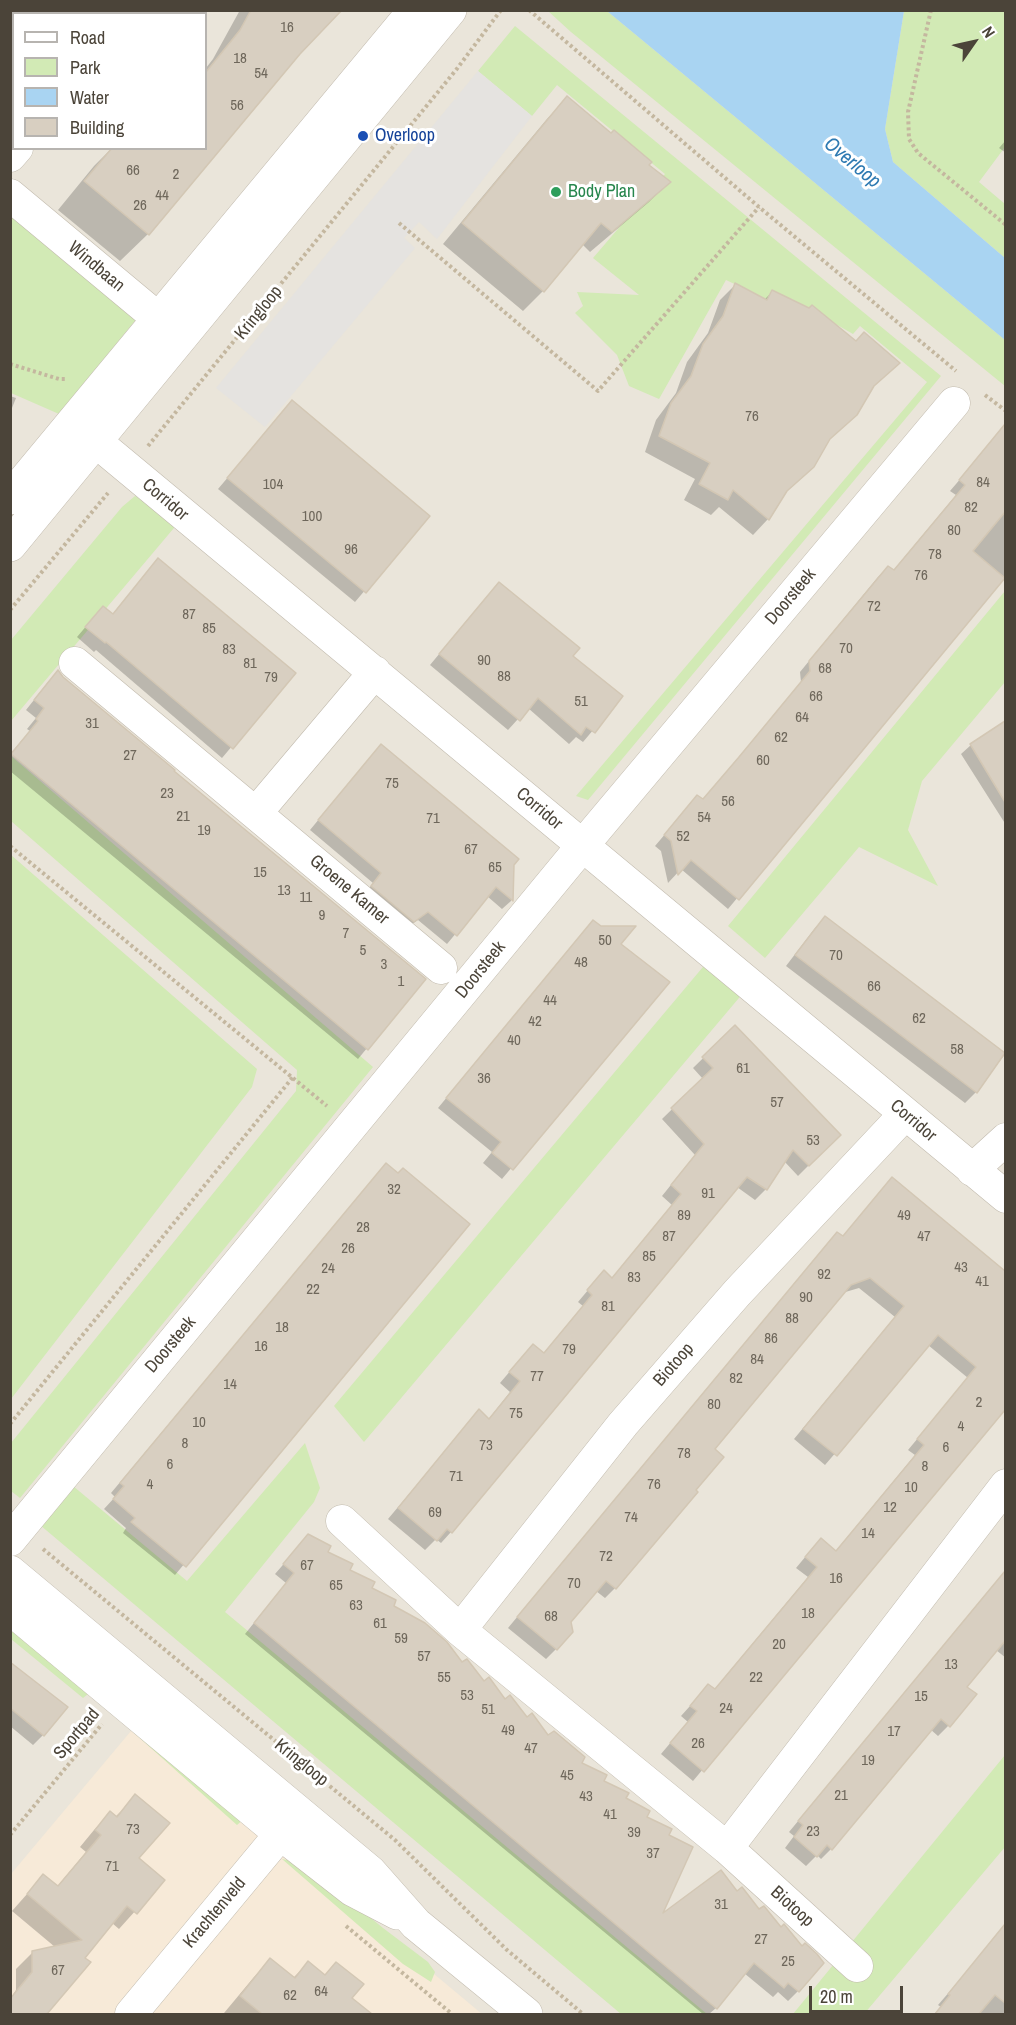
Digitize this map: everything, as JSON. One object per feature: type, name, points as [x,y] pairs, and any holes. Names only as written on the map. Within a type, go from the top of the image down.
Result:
[{"type":"street","points":[[171,328],[415,10]]},
{"type":"street","points":[[10,545],[85,432],[171,328],[450,10]]},
{"type":"street","name":"Windbaan","points":[[10,195],[171,328]]},
{"type":"street","name":"Doorsteek","points":[[15,1535],[956,388]]},
{"type":"street","points":[[10,498],[85,432]]},
{"type":"street","name":"Corridor","points":[[85,432],[1005,1197]]},
{"type":"street","name":"Groene Kamer","points":[[75,663],[441,968]]},
{"type":"street","points":[[256,813],[375,672]]},
{"type":"street","name":"Biotoop","points":[[460,1630],[631,1415],[737,1293],[906,1114]]},
{"type":"street","points":[[972,1170],[1005,1139]]},
{"type":"street","points":[[727,1848],[1005,1485]]},
{"type":"street","name":"Biotoop","points":[[342,1521],[460,1630],[727,1848],[856,1966]]},
{"type":"street","points":[[10,1572],[131,1690],[289,1823],[352,1890],[416,1924],[526,2014]]},
{"type":"street","points":[[10,1608],[131,1690]]},
{"type":"street","name":"Krachtenveld","points":[[132,2014],[289,1823]]},
{"type":"path","name":"Kringloop","points":[[10,610],[216,365],[456,70],[501,10]]},
{"type":"path","points":[[529,10],[759,207],[956,388]]},
{"type":"path","points":[[931,10],[908,112],[909,139],[918,153],[1005,225]]},
{"type":"path","points":[[399,223],[598,391],[759,207]]},
{"type":"path","points":[[983,393],[1005,411]]},
{"type":"path","points":[[10,846],[352,1127]]},
{"type":"path","points":[[10,1424],[293,1077]]},
{"type":"path","name":"Kringloop","points":[[15,1535],[164,1650],[395,1840],[507,1950],[583,2014]]},
{"type":"path","name":"Sportpad","points":[[10,1835],[164,1650]]},
{"type":"shaded area","points":[[11,11],[1005,11],[1005,2014],[11,2014]]},
{"type":"shaded area","points":[[478,71],[532,116],[437,239],[419,222],[404,238],[415,248],[265,427],[216,388]]},
{"type":"shaded area","points":[[136,1725],[482,2014],[11,2014],[11,1874]]},
{"type":"green space","points":[[548,11],[607,11],[1005,340],[1005,386],[571,32]]},
{"type":"green space","points":[[904,11],[1005,11],[1005,147],[979,182],[1005,204],[1005,258],[893,162],[885,129]]},
{"type":"green space","points":[[515,26],[941,376],[588,800],[576,796],[927,382],[860,326],[853,334],[792,299],[785,308],[726,280],[659,399],[629,386],[617,355],[575,313],[583,306],[577,292],[639,295],[593,258],[665,174],[557,85],[532,116],[478,71]]},
{"type":"green space","points":[[10,213],[138,317],[59,414],[11,393]]},
{"type":"green space","points":[[135,496],[179,522],[11,721],[11,640],[122,507]]},
{"type":"green space","points":[[1005,591],[1005,682],[922,781],[908,830],[938,886],[859,847],[765,958],[728,926]]},
{"type":"green space","points":[[11,756],[373,1067],[20,1498],[11,1491],[11,1443],[296,1091],[297,1070],[11,821]]},
{"type":"green space","points":[[11,855],[257,1069],[252,1087],[11,1399]]},
{"type":"green space","points":[[708,961],[744,992],[364,1442],[334,1406]]},
{"type":"green space","points":[[305,1443],[320,1488],[314,1502],[225,1612],[707,2014],[621,2014],[40,1525],[73,1486],[187,1581]]},
{"type":"green space","points":[[10,1620],[93,1690],[83,1698],[11,1639]]},
{"type":"green space","points":[[124,1724],[246,1817],[237,1825]]},
{"type":"green space","points":[[1005,1755],[1005,1847],[864,2014],[793,2014]]},
{"type":"green space","points":[[282,1859],[305,1864],[428,1962],[435,1972],[431,1982],[403,1964]]},
{"type":"water","points":[[607,11],[904,11],[885,129],[893,162],[1005,258],[1005,340]]},
{"type":"building","points":[[251,10],[342,10],[300,54],[149,235],[84,181],[110,150],[207,150],[207,71],[240,30]]},
{"type":"building","points":[[567,96],[611,133],[614,130],[652,162],[649,165],[671,182],[612,232],[601,223],[544,292],[462,223]]},
{"type":"building","points":[[735,283],[767,300],[772,290],[809,308],[812,305],[856,341],[864,332],[900,363],[874,386],[857,415],[830,439],[814,467],[787,491],[769,520],[733,490],[728,500],[699,484],[710,463],[659,436],[671,403],[691,376],[703,344],[723,316]]},
{"type":"building","points":[[292,400],[430,516],[366,593],[227,478]]},
{"type":"building","points":[[1005,424],[1005,512],[973,551],[1005,578],[739,900],[691,860],[678,875],[671,841],[664,835],[697,795],[703,799],[810,671],[809,661],[888,566],[894,570],[965,485],[959,480]]},
{"type":"building","points":[[158,558],[296,673],[233,749],[85,627],[103,606],[113,614]]},
{"type":"building","points":[[499,582],[580,648],[573,656],[623,696],[595,733],[586,727],[581,735],[538,698],[520,721],[439,654]]},
{"type":"building","points":[[58,670],[63,677],[174,771],[426,979],[368,1050],[11,754],[38,721],[36,719],[44,708],[34,700]]},
{"type":"building","points":[[1005,721],[1005,802],[970,744]]},
{"type":"building","points":[[381,744],[519,859],[514,865],[513,901],[496,887],[457,936],[428,912],[414,922],[371,886],[381,873],[318,820]]},
{"type":"building","points":[[825,916],[1005,1053],[977,1093],[795,955]]},
{"type":"building","points":[[593,920],[601,926],[636,926],[621,944],[670,982],[513,1170],[492,1153],[501,1142],[446,1098]]},
{"type":"building","points":[[735,1025],[841,1135],[809,1166],[793,1150],[767,1190],[747,1177],[452,1533],[447,1529],[437,1541],[398,1508],[479,1409],[489,1419],[520,1381],[509,1372],[533,1344],[544,1353],[592,1295],[587,1290],[604,1270],[612,1278],[681,1194],[671,1185],[704,1144],[671,1108],[713,1068],[702,1057]]},
{"type":"building","points":[[386,1163],[398,1173],[403,1168],[470,1224],[186,1567],[131,1522],[135,1518],[113,1499],[124,1486],[120,1483]]},
{"type":"building","points":[[892,1177],[1005,1271],[1005,1410],[704,1772],[670,1743],[697,1711],[690,1706],[708,1684],[715,1689],[817,1567],[805,1557],[821,1538],[836,1551],[924,1445],[917,1439],[976,1367],[938,1335],[837,1456],[803,1429],[904,1306],[870,1278],[851,1285],[715,1449],[724,1457],[696,1490],[698,1492],[616,1589],[606,1581],[571,1622],[573,1632],[557,1650],[517,1617],[837,1232],[843,1236]]},
{"type":"building","points":[[308,1534],[331,1546],[328,1552],[353,1564],[350,1570],[375,1582],[372,1588],[396,1600],[394,1606],[425,1623],[447,1642],[462,1662],[467,1659],[484,1681],[489,1677],[505,1699],[510,1695],[527,1717],[532,1713],[548,1735],[554,1731],[585,1757],[582,1763],[607,1775],[604,1781],[629,1793],[626,1798],[650,1811],[647,1817],[672,1829],[669,1835],[693,1847],[663,1913],[721,1870],[737,1891],[742,1887],[759,1909],[764,1906],[781,1927],[784,1924],[802,1946],[805,1943],[817,1954],[824,1963],[799,1992],[788,1983],[784,1988],[754,1963],[717,2009],[254,1623],[294,1573],[283,1564]]},
{"type":"building","points":[[1005,1571],[1005,1641],[967,1687],[977,1694],[950,1727],[941,1719],[832,1850],[827,1845],[817,1857],[794,1837],[803,1825],[798,1821]]},
{"type":"building","points":[[10,1662],[68,1707],[44,1736],[10,1708]]},
{"type":"building","points":[[135,1794],[170,1823],[139,1858],[165,1880],[137,1914],[127,1906],[85,1958],[91,1962],[47,2014],[10,2014],[10,1999],[32,1972],[32,1951],[82,1940],[27,1894],[43,1874],[58,1886],[101,1835],[95,1830],[110,1811],[117,1817]]},
{"type":"building","points":[[1005,1924],[1005,2003],[995,1995],[979,2014],[935,2014],[950,1995],[948,1994]]},
{"type":"building","points":[[270,1958],[295,1978],[308,1961],[325,1975],[336,1962],[364,1984],[352,1998],[372,2014],[262,2014],[240,1996]]},
{"type":"place","name":"Overloop","points":[[363,136]]},
{"type":"place","name":"Body Plan","points":[[556,192]]}]
